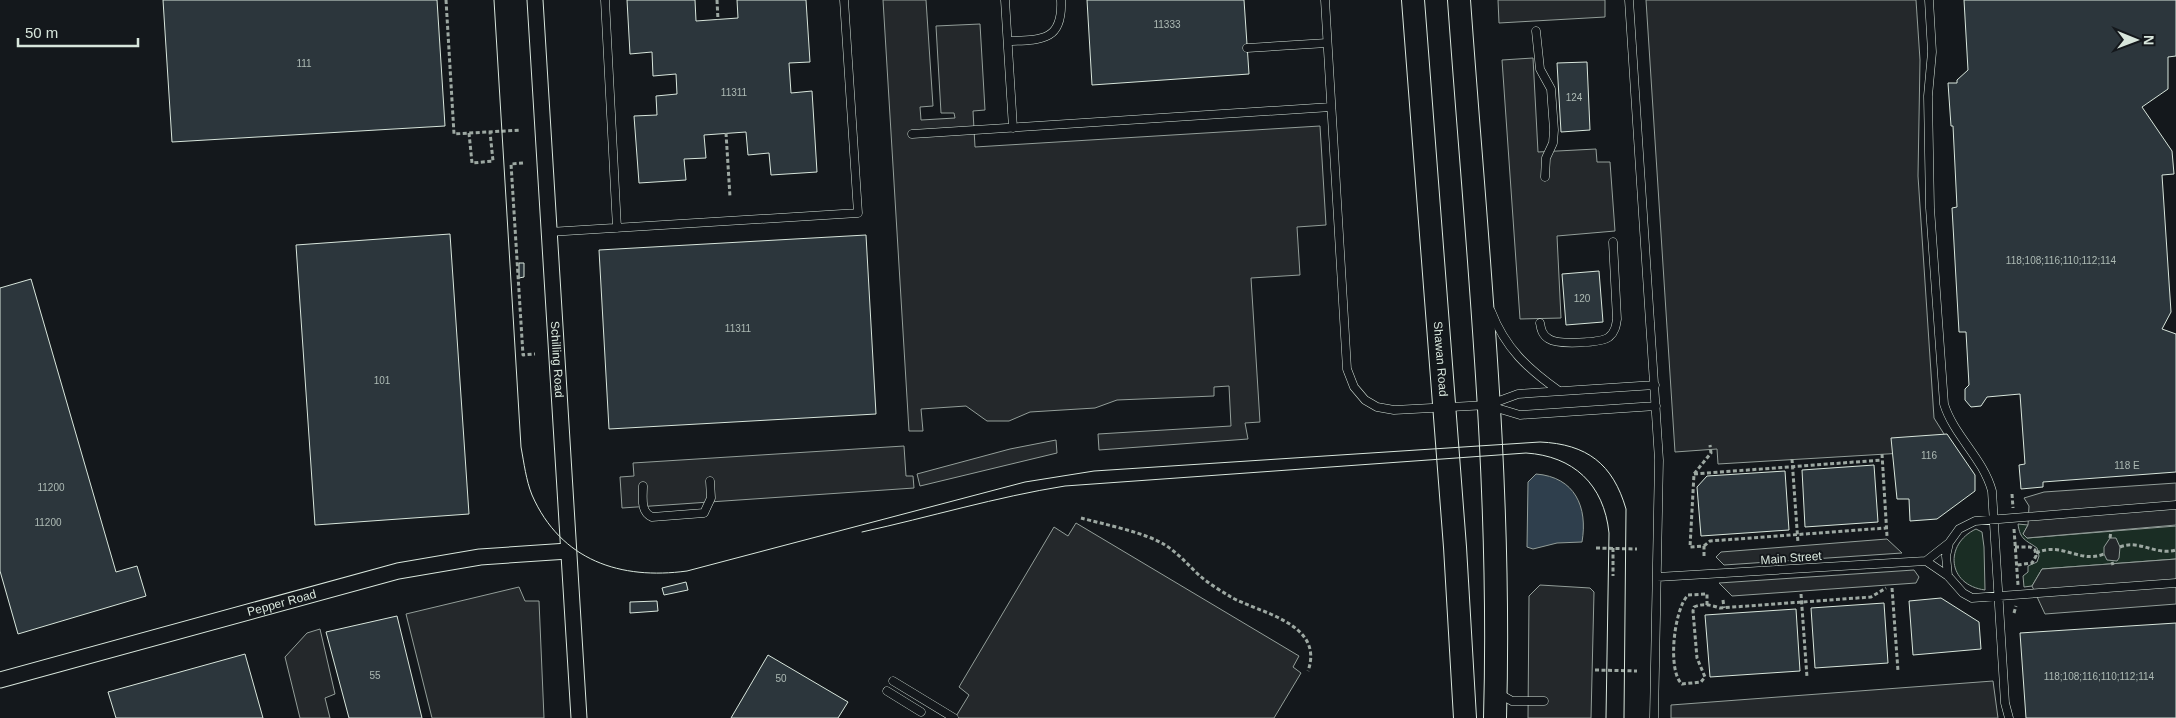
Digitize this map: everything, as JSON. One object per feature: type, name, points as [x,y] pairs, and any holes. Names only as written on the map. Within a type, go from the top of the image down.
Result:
[{"type":"main road","name":"Shawan Road","points":[[1412,0],[1445,408],[1462,639],[1465,718]]},
{"type":"main road","points":[[1459,0],[1488,405],[1495,565],[1495,718]]},
{"type":"street","name":"Schilling Road","points":[[535,0],[568,551],[580,718]]},
{"type":"street","name":"Pepper Road","points":[[0,680],[398,571],[480,557],[568,551]]},
{"type":"lane","points":[[606,0],[617,228]]},
{"type":"lane","points":[[549,232],[858,213],[844,0]]},
{"type":"lane","points":[[1006,0],[1013,128]]},
{"type":"lane","points":[[1008,40],[1033,40],[1049,35],[1058,28],[1062,16],[1061,0]]},
{"type":"lane","points":[[1325,0],[1347,369],[1354,387],[1365,400],[1377,407],[1394,410],[1445,408],[1488,405],[1518,394],[1655,385]]},
{"type":"lane","points":[[1629,0],[1659,460],[1654,718]]},
{"type":"lane","points":[[1929,0],[1932,52],[1928,96],[1930,208],[1944,404],[1948,417],[1989,480],[2006,703],[2009,718]]},
{"type":"lane","points":[[1536,31],[1540,69],[1551,89],[1554,130],[1553,143],[1546,158],[1545,177]]},
{"type":"lane","points":[[1247,48],[1327,43]]},
{"type":"lane","points":[[912,134],[1331,107]]},
{"type":"lane","points":[[1540,323],[1543,334],[1558,343],[1603,340],[1610,336],[1615,330],[1618,319],[1613,242]]},
{"type":"lane","points":[[1479,276],[1505,340],[1516,356],[1535,374],[1560,391]]},
{"type":"lane","points":[[1488,405],[1520,415],[1656,406]]},
{"type":"lane","points":[[643,486],[643,508],[647,515],[652,517],[704,513],[711,498],[710,481]]},
{"type":"lane","points":[[2176,505],[1993,519],[1966,524],[1949,543],[1926,561],[1948,576],[1963,593],[1972,598],[2176,583]]},
{"type":"lane","points":[[1948,576],[1946,556],[1949,543]]},
{"type":"lane","name":"Main Street","points":[[1657,577],[1926,561]]},
{"type":"lane","points":[[893,680],[954,718]]},
{"type":"lane","points":[[887,691],[919,715],[931,704]]},
{"type":"lane","points":[[1496,692],[1512,701],[1544,701]]},
{"type":"path","points":[[446,0],[454,134],[521,130]]},
{"type":"path","points":[[717,0],[718,20]]},
{"type":"path","points":[[469,133],[472,163],[493,161],[490,132]]},
{"type":"path","points":[[726,133],[730,197]]},
{"type":"path","points":[[523,163],[511,164],[522,355],[535,354]]},
{"type":"path","points":[[1710,444],[1711,453],[1694,474],[1690,547],[1704,546],[1710,541],[1886,528]]},
{"type":"path","points":[[1882,454],[1887,536]]},
{"type":"path","points":[[1792,459],[1798,543]]},
{"type":"path","points":[[1694,474],[1882,460]]},
{"type":"path","points":[[2012,494],[2018,596],[2014,613]]},
{"type":"path","points":[[1081,518],[1164,544],[1202,578],[1232,597],[1277,615],[1302,635],[1308,646],[1311,662],[1308,671]]},
{"type":"path","points":[[2110,538],[2111,531]]},
{"type":"path","points":[[2120,547],[2130,543],[2166,552],[2176,550]]},
{"type":"path","points":[[1704,546],[1704,556]]},
{"type":"path","points":[[2015,547],[2030,546],[2036,553],[2036,559],[2032,563],[2017,565]]},
{"type":"path","points":[[1596,548],[1637,548]]},
{"type":"path","points":[[1613,548],[1613,576]]},
{"type":"path","points":[[2036,553],[2055,549],[2090,558],[2104,554]]},
{"type":"path","points":[[1707,604],[1707,594],[1688,595],[1678,610],[1674,672],[1682,684],[1701,682],[1704,677],[1697,658],[1694,607],[1707,604],[1724,608],[1871,598],[1886,588]]},
{"type":"path","points":[[1892,588],[1898,671]]},
{"type":"path","points":[[1801,594],[1807,677]]},
{"type":"path","points":[[1723,600],[1724,608]]},
{"type":"path","points":[[1594,670],[1638,671]]},
{"type":"green space","points":[[2018,524],[2028,525],[2023,534],[2027,538],[2176,526],[2176,559],[2042,569],[2032,586],[2024,587],[2023,576],[2028,572],[2028,566],[2037,562],[2039,556],[2037,548],[2022,537]]},
{"type":"green space","points":[[1976,529],[1982,532],[1985,590],[1972,587],[1963,580],[1957,572],[1954,563],[1959,544]]},
{"type":"shaded area","points":[[883,0],[926,0],[933,106],[920,107],[921,120],[955,118],[954,113],[941,113],[936,26],[980,24],[985,110],[973,111],[975,147],[1320,126],[1326,225],[1297,227],[1300,275],[1251,278],[1260,422],[1245,423],[1248,439],[1099,450],[1098,434],[1231,426],[1229,386],[1214,387],[1214,396],[1117,400],[1095,408],[1030,412],[1009,421],[987,421],[966,406],[921,409],[923,431],[909,431]]},
{"type":"shaded area","points":[[1498,0],[1605,0],[1605,17],[1499,23]]},
{"type":"shaded area","points":[[1646,0],[1916,0],[1920,60],[1918,176],[1934,418],[1954,450],[1718,464],[1717,449],[1675,452]]},
{"type":"shaded area","points":[[1533,58],[1538,152],[1596,149],[1597,162],[1610,162],[1615,231],[1557,236],[1561,318],[1520,319],[1502,60]]},
{"type":"shaded area","points":[[1056,440],[1057,453],[920,486],[917,474],[1010,449]]},
{"type":"shaded area","points":[[904,446],[906,476],[913,476],[914,488],[622,508],[620,477],[634,476],[633,463]]},
{"type":"shaded area","points":[[2176,483],[2176,525],[2027,538],[2023,534],[2028,525],[2029,506],[2024,498],[2044,492]]},
{"type":"shaded area","points":[[1076,523],[1299,656],[1293,667],[1301,673],[1274,718],[955,718],[969,695],[959,687],[1054,527],[1068,536]]},
{"type":"shaded area","points":[[2110,538],[2116,538],[2120,547],[2117,561],[2107,560],[2104,554],[2104,547]]},
{"type":"shaded area","points":[[1887,539],[1902,553],[1724,565],[1716,557],[1721,552]]},
{"type":"shaded area","points":[[2176,559],[2176,604],[2045,614],[2032,586],[2042,569]]},
{"type":"shaded area","points":[[1914,570],[1919,577],[1916,583],[1732,596],[1719,583]]},
{"type":"shaded area","points":[[1540,585],[1590,588],[1594,592],[1591,718],[1528,718],[1529,596]]},
{"type":"shaded area","points":[[519,587],[525,601],[539,601],[544,718],[432,718],[406,614]]},
{"type":"shaded area","points":[[320,629],[335,694],[325,698],[330,718],[300,718],[285,657],[307,633]]},
{"type":"shaded area","points":[[1993,681],[1998,718],[1671,718],[1671,705]]},
{"type":"water","points":[[1536,474],[1549,476],[1560,481],[1576,496],[1583,517],[1582,542],[1557,543],[1533,549],[1527,547],[1528,482]]},
{"type":"building","points":[[163,0],[437,0],[445,126],[172,142]]},
{"type":"building","points":[[627,0],[695,0],[696,21],[738,18],[737,0],[806,0],[810,62],[789,63],[791,93],[812,91],[817,172],[771,175],[769,153],[748,155],[746,132],[704,135],[706,158],[684,159],[686,180],[639,183],[634,116],[657,115],[656,96],[677,94],[676,74],[653,76],[652,52],[630,54]]},
{"type":"building","points":[[1087,0],[1244,0],[1249,74],[1092,85]]},
{"type":"building","points":[[1964,0],[2176,0],[2176,56],[2168,57],[2168,89],[2142,107],[2172,151],[2174,174],[2162,175],[2171,312],[2162,329],[2176,334],[2176,472],[2043,482],[2043,487],[2021,489],[2019,465],[2025,464],[2020,394],[1987,397],[1981,406],[1971,407],[1965,400],[1965,389],[1969,385],[1966,332],[1959,332],[1952,208],[1957,207],[1953,126],[1951,126],[1948,83],[1957,83],[1957,80],[1968,70]]},
{"type":"building","points":[[1587,62],[1590,130],[1561,132],[1557,63]]},
{"type":"building","points":[[450,234],[469,514],[315,525],[296,245]]},
{"type":"building","points":[[866,235],[876,414],[609,429],[599,250]]},
{"type":"building","points":[[519,263],[524,263],[524,277],[519,278]]},
{"type":"building","points":[[1599,271],[1603,322],[1566,325],[1562,274]]},
{"type":"building","points":[[31,279],[116,572],[137,566],[146,596],[18,634],[0,571],[0,288]]},
{"type":"building","points":[[1947,434],[1975,475],[1975,491],[1937,519],[1910,521],[1909,499],[1897,499],[1891,438]]},
{"type":"building","points":[[1874,465],[1878,522],[1805,527],[1802,470]]},
{"type":"building","points":[[1785,471],[1789,530],[1701,536],[1697,487],[1707,476]]},
{"type":"building","points":[[686,582],[688,590],[664,595],[662,588]]},
{"type":"building","points":[[1941,598],[1979,622],[1981,649],[1913,655],[1909,601]]},
{"type":"building","points":[[657,601],[658,611],[630,613],[630,602]]},
{"type":"building","points":[[1884,603],[1888,663],[1815,668],[1811,608]]},
{"type":"building","points":[[1796,609],[1800,671],[1710,677],[1705,615]]},
{"type":"building","points":[[397,616],[422,718],[349,718],[326,632]]},
{"type":"building","points":[[2176,623],[2176,718],[2026,718],[2020,633]]},
{"type":"building","points":[[245,654],[263,718],[116,718],[108,692]]},
{"type":"building","points":[[768,655],[848,702],[838,718],[731,718]]},
{"type":"tram line","points":[[494,0],[521,447],[532,495],[544,518],[559,536],[576,550],[596,561],[617,568],[639,572],[687,571],[1025,482],[1094,471],[1540,442],[1557,444],[1571,447],[1596,459],[1614,480],[1626,509],[1624,718]]},
{"type":"tram line","points":[[862,532],[988,501],[1065,486],[1526,453],[1543,455],[1572,467],[1583,476],[1601,500],[1606,516],[1609,533],[1606,718]]}]
